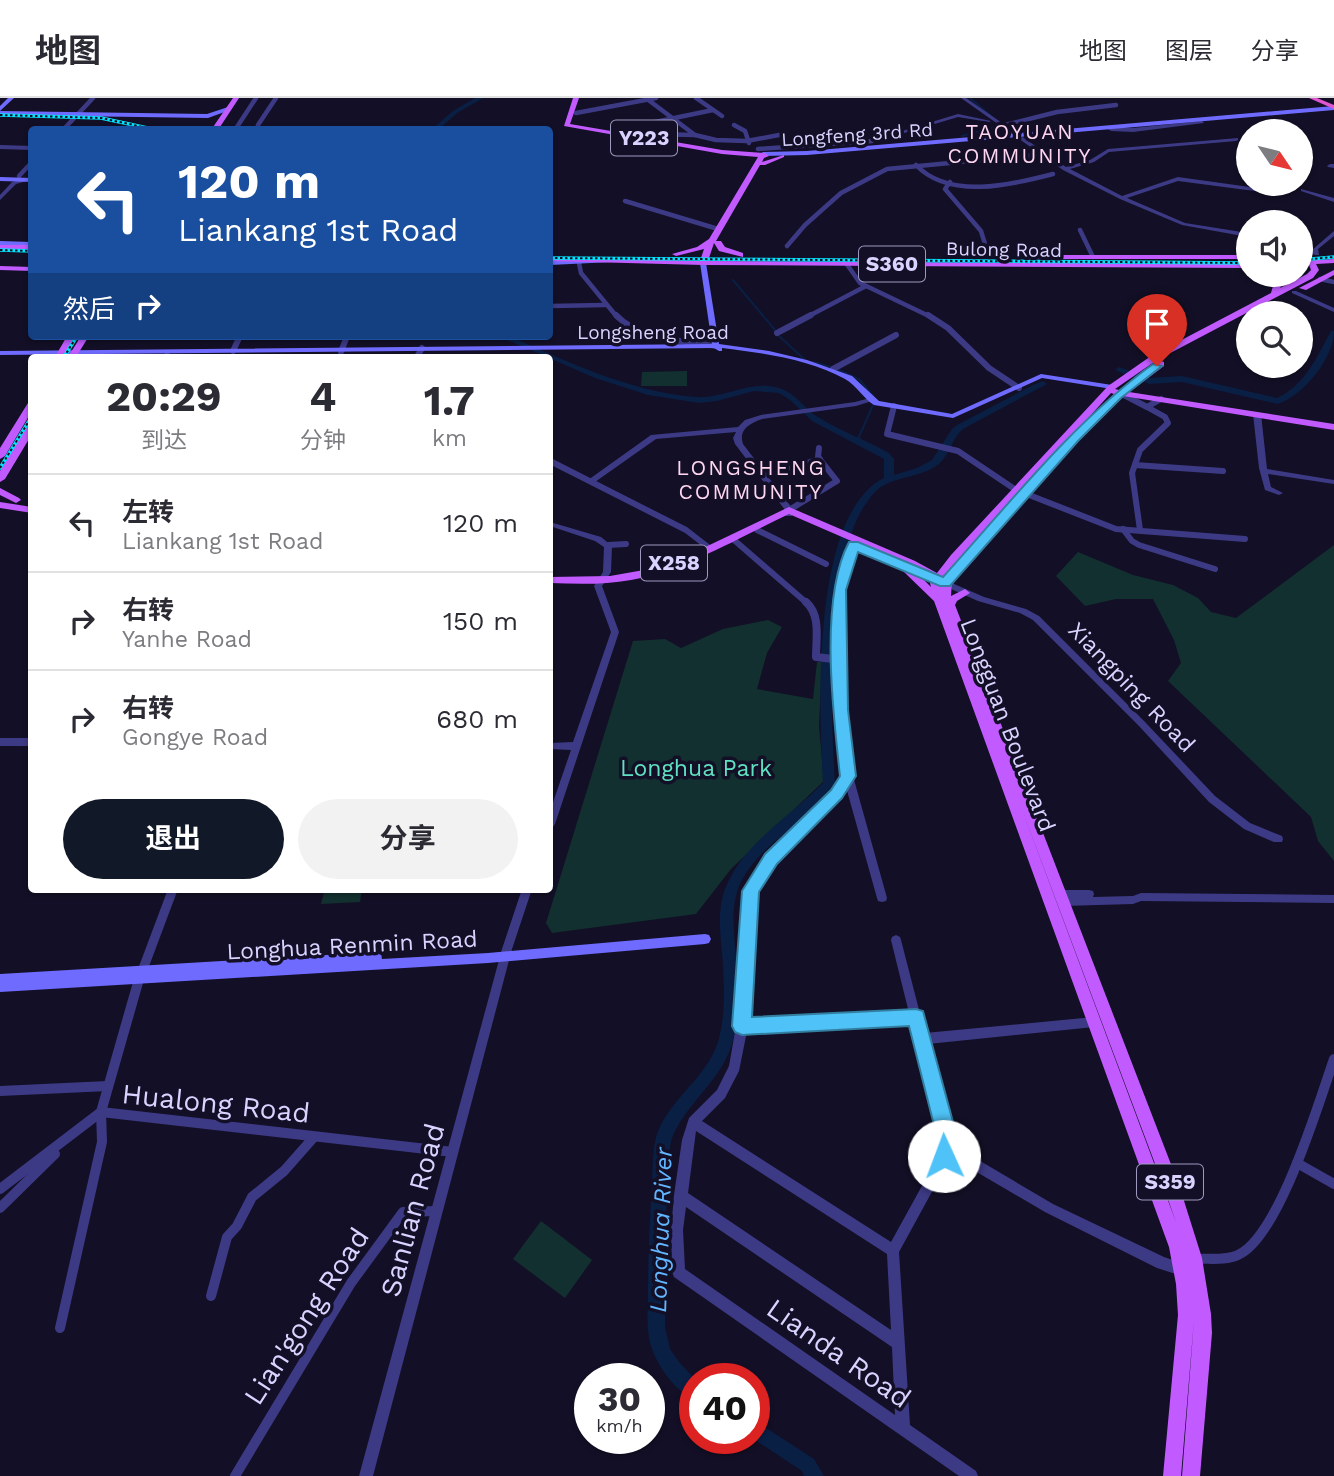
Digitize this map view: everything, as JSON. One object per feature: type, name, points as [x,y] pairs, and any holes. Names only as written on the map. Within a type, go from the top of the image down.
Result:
[{"type":"highway","points":[[1312,98],[1333,108]]},
{"type":"highway","points":[[1317,98],[1333,108]]},
{"type":"main road","points":[[9,98],[0,111],[11,114],[206,117],[217,121],[218,126]]},
{"type":"main road","points":[[219,126],[236,98]]},
{"type":"main road","points":[[220,126],[245,98]]},
{"type":"main road","points":[[569,124],[576,113],[578,98]]},
{"type":"main road","points":[[569,124],[578,98]]},
{"type":"main road","points":[[1066,132],[1333,108]]},
{"type":"main road","name":"Longfeng 3rd Rd","points":[[782,156],[1111,130],[1333,108]]},
{"type":"main road","points":[[78,115],[208,116],[228,109]]},
{"type":"main road","name":"Y223","points":[[569,124],[761,157]]},
{"type":"main road","name":"Y223","points":[[569,124],[752,158],[761,157]]},
{"type":"main road","name":"Longfeng 3rd Rd","points":[[761,157],[1019,136]]},
{"type":"main road","points":[[761,157],[782,156]]},
{"type":"main road","points":[[719,347],[707,263],[719,229],[761,157]]},
{"type":"main road","points":[[677,258],[715,242],[761,157]]},
{"type":"main road","points":[[2,178],[28,178]]},
{"type":"main road","points":[[2,178],[28,178]]},
{"type":"main road","points":[[715,242],[722,250],[740,255]]},
{"type":"main road","points":[[0,245],[28,246]]},
{"type":"main road","name":"Bulong Road","points":[[553,252],[677,258],[716,267],[731,262],[787,259],[1236,257]]},
{"type":"main road","points":[[1313,261],[1334,253]]},
{"type":"main road","name":"Bulong Road","points":[[707,263],[740,255],[846,263],[1236,267]]},
{"type":"main road","points":[[677,258],[707,263],[787,259]]},
{"type":"main road","name":"Bulong Road","points":[[553,261],[677,258]]},
{"type":"main road","points":[[1313,259],[1334,261]]},
{"type":"main road","points":[[1317,260],[1324,273],[1321,279]]},
{"type":"main road","points":[[940,580],[954,557],[1020,491],[1126,377],[1139,377],[1313,273],[1317,260]]},
{"type":"main road","points":[[553,261],[614,261]]},
{"type":"main road","points":[[0,268],[28,269]]},
{"type":"main road","points":[[1277,301],[1334,272]]},
{"type":"main road","points":[[1275,295],[1276,287]]},
{"type":"main road","points":[[1116,390],[1236,324]]},
{"type":"main road","name":"Longsheng Road","points":[[113,354],[719,347],[762,355],[838,376],[851,383],[872,402]]},
{"type":"main road","name":"Longsheng Road","points":[[236,354],[342,351]]},
{"type":"main road","name":"Longsheng Road","points":[[0,354],[28,354]]},
{"type":"main road","points":[[1139,377],[1140,387],[1158,396]]},
{"type":"main road","points":[[872,402],[957,418],[1017,387],[1037,380],[1051,379],[1334,424]]},
{"type":"main road","points":[[1186,399],[1257,414],[1334,424]]},
{"type":"main road","points":[[0,456],[28,410]]},
{"type":"main road","points":[[0,479],[28,433]]},
{"type":"main road","points":[[0,491],[23,506]]},
{"type":"main road","points":[[940,580],[1020,491]]},
{"type":"main road","points":[[0,498],[23,506]]},
{"type":"main road","points":[[0,508],[23,506]]},
{"type":"main road","points":[[789,512],[940,580]]},
{"type":"main road","points":[[789,512],[807,524]]},
{"type":"main road","name":"X258","points":[[553,587],[653,576],[757,530],[789,512]]},
{"type":"main road","name":"X258","points":[[553,580],[600,583],[656,570],[789,512]]},
{"type":"main road","points":[[770,523],[787,519],[841,536]]},
{"type":"main road","points":[[909,566],[936,566],[954,557]]},
{"type":"main road","points":[[909,566],[944,604],[965,593]]},
{"type":"main road","name":"Longguan Boulevard","points":[[940,580],[944,604],[1055,899],[1171,1185],[1195,1259],[1203,1304],[1203,1333],[1191,1476]]},
{"type":"main road","name":"Longguan Boulevard","points":[[1055,899],[1094,1022],[1172,1229],[1182,1270],[1186,1315],[1172,1476]]},
{"type":"main road","name":"Longhua Renmin Road","points":[[0,987],[141,975],[506,953],[705,936]]},
{"type":"main road","name":"Longhua Renmin Road","points":[[0,979],[141,975]]},
{"type":"street","points":[[67,126],[93,98]]},
{"type":"street","points":[[238,126],[256,98]]},
{"type":"street","points":[[258,125],[276,98]]},
{"type":"street","points":[[576,113],[656,98]]},
{"type":"street","points":[[696,98],[722,116]]},
{"type":"street","points":[[963,98],[1065,169],[1122,198],[1184,224],[1236,233]]},
{"type":"street","points":[[647,99],[695,135]]},
{"type":"street","points":[[734,125],[745,131],[747,141],[761,157],[782,145],[848,145],[872,142],[958,115],[997,124],[1057,112],[1116,105]]},
{"type":"street","points":[[620,132],[713,110]]},
{"type":"street","points":[[637,126],[650,134],[695,135],[747,141],[779,135]]},
{"type":"street","points":[[1065,169],[1092,161],[1108,151],[1236,139]]},
{"type":"street","points":[[0,147],[28,148]]},
{"type":"street","points":[[788,246],[805,225],[846,190],[887,169],[1044,154]]},
{"type":"street","points":[[916,165],[929,177],[950,182],[1000,185],[1053,174]]},
{"type":"street","points":[[19,176],[28,166]]},
{"type":"street","points":[[0,196],[11,183],[2,178]]},
{"type":"street","points":[[0,196],[13,184],[28,178]]},
{"type":"street","points":[[1122,198],[1178,179],[1236,187]]},
{"type":"street","points":[[950,182],[945,189],[981,231],[989,257]]},
{"type":"street","points":[[1313,194],[1334,201]]},
{"type":"street","points":[[625,201],[719,229]]},
{"type":"street","points":[[1080,230],[1093,257]]},
{"type":"street","points":[[1317,260],[1314,248],[1334,233]]},
{"type":"street","points":[[1313,257],[1317,260]]},
{"type":"street","points":[[579,263],[581,273],[625,325],[648,333],[719,347]]},
{"type":"street","points":[[846,263],[855,278],[866,286],[930,316],[948,328],[983,363],[1017,387]]},
{"type":"street","points":[[1321,279],[1334,282]]},
{"type":"street","points":[[777,333],[866,286]]},
{"type":"street","points":[[1294,292],[1334,310]]},
{"type":"street","points":[[553,306],[606,305]]},
{"type":"street","points":[[834,368],[897,335]]},
{"type":"street","points":[[233,351],[238,340]]},
{"type":"street","points":[[342,351],[345,340]]},
{"type":"street","points":[[1116,390],[1165,417],[1168,423],[1140,450],[1135,465],[1132,481],[1140,530]]},
{"type":"street","points":[[1147,407],[1158,396]]},
{"type":"street","points":[[592,481],[654,437],[740,429],[753,419],[872,402]]},
{"type":"street","points":[[894,408],[887,434],[941,445],[967,455],[999,482],[1106,526],[1245,539]]},
{"type":"street","points":[[1257,414],[1268,488],[1279,493]]},
{"type":"street","points":[[740,429],[737,438],[739,444],[789,512],[837,481],[820,459],[819,448]]},
{"type":"street","points":[[763,476],[820,459]]},
{"type":"street","points":[[553,462],[686,530],[708,547]]},
{"type":"street","points":[[1135,465],[1223,471]]},
{"type":"street","points":[[1264,471],[1334,482]]},
{"type":"street","points":[[553,525],[598,539],[608,545],[626,544]]},
{"type":"street","points":[[1123,529],[1132,541],[1139,545],[1215,569]]},
{"type":"street","points":[[757,530],[826,564]]},
{"type":"street","points":[[734,540],[812,607],[816,617],[816,657],[839,660]]},
{"type":"street","points":[[853,543],[839,590],[841,710],[848,776],[882,898]]},
{"type":"street","points":[[553,815],[615,632],[600,583],[609,559],[608,545]]},
{"type":"street","name":"Xiangping Road","points":[[940,580],[965,593],[1023,611],[1036,618],[1212,799],[1239,820],[1278,839]]},
{"type":"street","points":[[0,742],[28,742]]},
{"type":"street","points":[[553,746],[576,746]]},
{"type":"street","points":[[848,776],[837,794],[771,859],[750,891],[742,1026],[735,1067],[730,1080],[693,1122],[680,1195],[898,1343]]},
{"type":"street","points":[[60,1328],[102,1142],[101,1112],[141,975],[172,893]]},
{"type":"street","name":"Sanlian Road","points":[[366,1476],[506,953],[526,893]]},
{"type":"street","points":[[1055,899],[1334,899]]},
{"type":"street","points":[[896,940],[946,1133],[947,1148],[893,1251],[903,1428]]},
{"type":"street","points":[[742,1026],[916,1017]]},
{"type":"street","points":[[922,1039],[1094,1022]]},
{"type":"street","points":[[1195,1259],[1239,1255],[1259,1240],[1297,1163],[1334,1059]]},
{"type":"street","points":[[0,1091],[108,1086]]},
{"type":"street","name":"Hualong Road","points":[[0,1189],[75,1135],[101,1112],[453,1152]]},
{"type":"street","points":[[693,1122],[893,1251]]},
{"type":"street","points":[[0,1208],[75,1135]]},
{"type":"street","points":[[211,1296],[227,1237],[237,1226],[252,1197],[284,1171],[314,1137]]},
{"type":"street","points":[[947,1148],[1049,1208],[1162,1263],[1182,1270]]},
{"type":"street","points":[[1297,1163],[1334,1184]]},
{"type":"street","name":"Lianda Road","points":[[680,1195],[677,1230],[679,1272],[971,1476]]},
{"type":"street","name":"Lian'gong Road","points":[[234,1476],[352,1283],[403,1212],[437,1211]]},
{"type":"green space","points":[[687,371],[687,386],[641,386],[642,372]]},
{"type":"green space","points":[[1334,545],[1334,861],[1318,841],[1311,817],[1168,681],[1181,663],[1174,640],[1153,599],[1116,599],[1085,606],[1056,576],[1078,552],[1133,575],[1173,585],[1198,598],[1211,612],[1236,618]]},
{"type":"green space","name":"Longhua Park","points":[[768,620],[782,627],[767,653],[757,689],[813,699],[817,662],[822,662],[819,726],[824,781],[731,869],[696,914],[552,933],[546,923],[633,641],[665,639],[681,648],[723,629]]},
{"type":"green space","points":[[324,893],[361,893],[360,902],[321,904]]},
{"type":"green space","points":[[541,1221],[592,1260],[565,1298],[513,1259]]},
{"type":"waterway","points":[[439,126],[455,112],[480,98]]},
{"type":"waterway","points":[[962,136],[994,127],[998,122],[970,98]]},
{"type":"waterway","points":[[733,280],[775,330]]},
{"type":"waterway","name":"Longhua River","points":[[1119,370],[1149,381],[1182,379],[1278,401],[1304,382],[1334,333]]},
{"type":"waterway","points":[[778,335],[804,359]]},
{"type":"waterway","points":[[511,340],[544,354]]},
{"type":"waterway","points":[[553,358],[598,377],[673,397],[708,400],[763,388],[782,392],[793,398],[815,419],[886,455],[889,459],[889,480]]},
{"type":"waterway","points":[[813,362],[831,367]]},
{"type":"waterway","points":[[837,369],[860,380],[873,396]]},
{"type":"waterway","name":"Longhua River","points":[[679,1376],[664,1355],[658,1340],[657,1327],[656,1271],[665,1134],[711,1073],[725,1046],[730,994],[726,914],[734,884],[748,862],[769,839],[829,784],[826,715],[828,630],[833,588],[842,548],[854,515],[872,490],[879,485],[935,462],[960,427],[1043,384]]},
{"type":"waterway","points":[[858,439],[873,405]]},
{"type":"waterway","name":"Longhua River","points":[[770,1440],[808,1465],[815,1476]]},
{"type":"railway","points":[[0,115],[101,118],[138,126]]},
{"type":"railway","points":[[0,250],[28,251]]},
{"type":"railway","points":[[1313,259],[1334,257]]},
{"type":"railway","points":[[553,258],[1236,263]]},
{"type":"railway","points":[[66,354],[75,340]]},
{"type":"railway","points":[[0,468],[28,422]]},
{"type":"district","name":"TAOYUAN COMMUNITY","points":[[1020,144]]},
{"type":"district","name":"LONGSHENG COMMUNITY","points":[[751,480]]},
{"type":"route","points":[[944,1156],[947,1148],[946,1133],[916,1017],[742,1026],[744,955],[749,943],[750,891],[771,859],[837,794],[848,776],[841,710],[839,590],[853,545],[945,583],[1074,438],[1117,396],[1157,366]]}]
